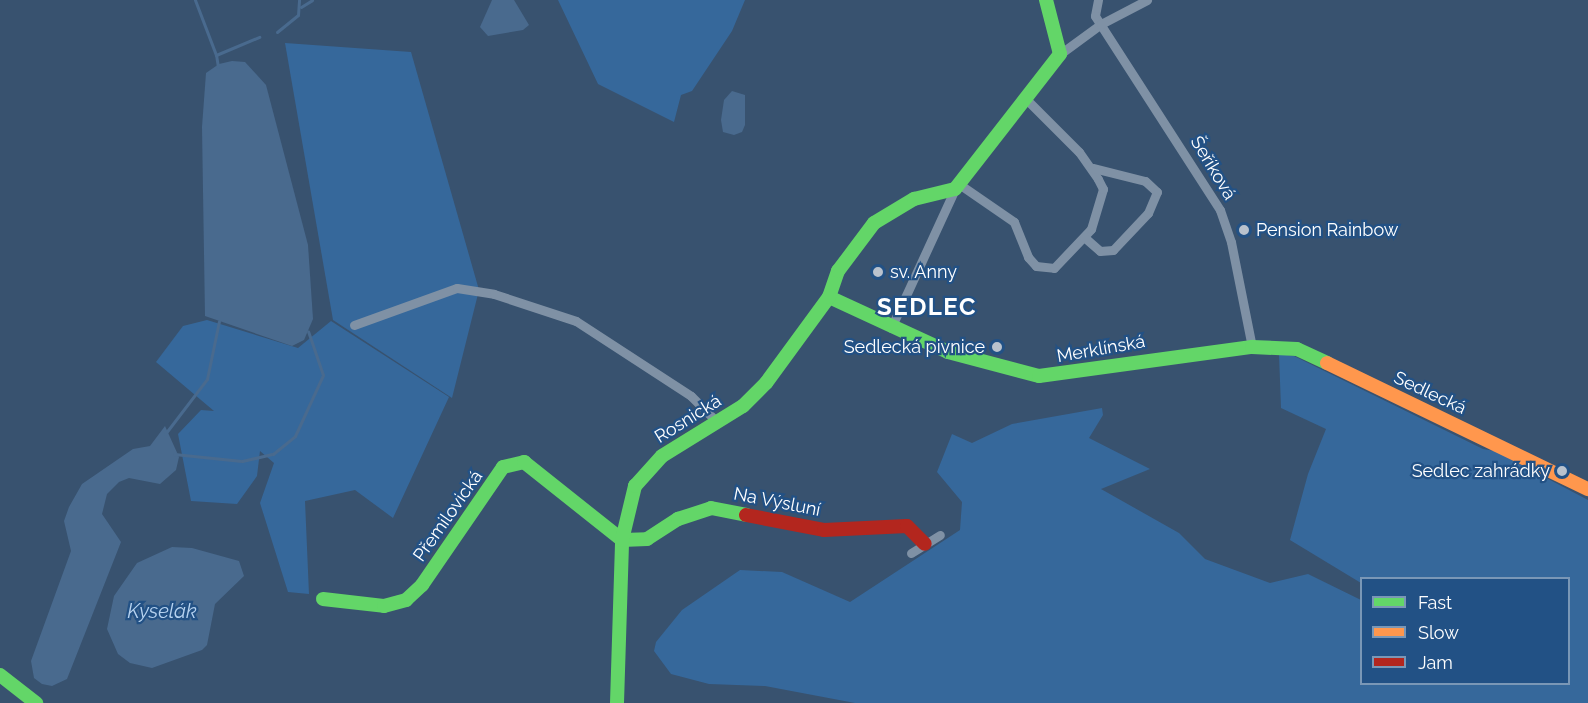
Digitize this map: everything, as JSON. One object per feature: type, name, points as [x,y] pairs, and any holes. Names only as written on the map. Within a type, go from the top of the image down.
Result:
[{"type":"street","points":[[1046,0],[1060,54]]},
{"type":"street","points":[[1098,0],[1095,16],[1101,24]]},
{"type":"street","points":[[891,328],[957,186],[992,137],[1060,54],[1101,24],[1147,0]]},
{"type":"street","name":"Šeříková","points":[[1101,24],[1220,210],[1231,242],[1252,347]]},
{"type":"street","points":[[829,297],[838,271],[874,223],[914,199],[957,186],[1014,222],[1028,258],[1036,266],[1054,268],[1084,237],[1097,217],[1103,189],[1092,168],[1025,98]]},
{"type":"street","points":[[1084,237],[1100,251],[1113,250],[1148,213],[1157,192],[1145,181],[1092,168]]},
{"type":"street","points":[[354,325],[458,288],[494,294],[576,321],[691,396],[717,422]]},
{"type":"street","name":"Merklínská","points":[[829,297],[891,328],[948,352],[1040,376],[1252,347]]},
{"type":"street","name":"Rosnická","points":[[617,703],[622,540],[626,509],[642,476],[672,447],[743,406],[766,383],[829,297]]},
{"type":"street","name":"Sedlecká","points":[[1252,347],[1297,349],[1588,489]]},
{"type":"street","name":"Přemilovická","points":[[323,599],[384,606],[406,600],[422,585],[503,467],[524,462],[622,540]]},
{"type":"street","name":"Na Výsluní","points":[[622,540],[647,539],[678,519],[711,508],[837,531],[907,526],[925,544]]},
{"type":"street","points":[[911,553],[940,535]]},
{"type":"street","points":[[0,675],[36,703]]},
{"type":"shaded area","points":[[558,0],[745,0],[732,31],[692,91],[681,95],[674,122],[598,84]]},
{"type":"shaded area","points":[[285,43],[411,52],[479,290],[452,398],[333,320]]},
{"type":"shaded area","points":[[207,320],[298,348],[331,321],[449,397],[393,518],[355,490],[305,501],[309,594],[288,592],[260,503],[274,463],[260,451],[257,476],[237,504],[191,501],[178,434],[201,410],[214,411],[156,362],[183,326]]},
{"type":"shaded area","points":[[1279,354],[1294,356],[1483,449],[1495,451],[1588,500],[1588,703],[855,703],[765,686],[709,684],[671,674],[654,651],[656,642],[682,610],[740,570],[782,572],[850,602],[960,530],[962,502],[937,472],[952,434],[972,443],[1012,424],[1102,408],[1103,415],[1089,438],[1150,469],[1101,489],[1179,533],[1205,559],[1270,583],[1308,574],[1360,600],[1360,685],[1570,685],[1570,577],[1360,577],[1360,582],[1290,540],[1308,474],[1326,429],[1281,408]]},
{"type":"water","points":[[492,0],[514,0],[529,25],[523,30],[488,36],[480,27]]},
{"type":"water","points":[[232,61],[245,62],[266,85],[308,245],[313,319],[304,340],[292,346],[205,316],[202,127],[206,73],[219,64]]},
{"type":"water","points":[[732,91],[745,95],[745,125],[742,132],[734,135],[723,132],[721,120],[724,100]]},
{"type":"water","points":[[165,426],[179,457],[176,470],[160,484],[129,478],[119,482],[107,494],[102,514],[121,542],[67,679],[52,686],[42,684],[34,678],[31,661],[71,551],[64,521],[69,507],[82,484],[133,449],[150,446]]},
{"type":"water","name":"Kyselák","points":[[172,547],[192,548],[239,561],[244,576],[215,604],[207,645],[202,650],[152,668],[130,663],[118,654],[107,629],[114,596],[137,563]]},
{"type":"waterway","points":[[195,0],[216,55]]},
{"type":"waterway","points":[[277,32],[298,15],[299,0]]},
{"type":"waterway","points":[[301,7],[312,0]]},
{"type":"waterway","points":[[218,67],[216,55],[259,37]]},
{"type":"waterway","points":[[165,434],[207,379],[219,321]]},
{"type":"waterway","points":[[174,454],[242,461],[273,454],[295,436],[323,375],[308,331]]},
{"type":"traffic: fast","points":[[617,703],[622,540],[635,486],[662,456],[743,406],[766,383],[829,297],[838,271],[874,223],[914,199],[955,189],[1060,54],[1046,0]]},
{"type":"traffic: fast","points":[[829,297],[948,352],[1039,376],[1252,347],[1297,349],[1327,363]]},
{"type":"traffic: fast","points":[[323,599],[384,606],[406,600],[422,585],[503,467],[524,462],[622,540],[647,539],[678,519],[711,508],[746,515]]},
{"type":"traffic: fast","points":[[0,675],[36,703]]},
{"type":"traffic: slow","points":[[1327,363],[1588,489]]},
{"type":"traffic: jam","points":[[746,515],[824,530],[907,526],[925,544]]},
{"type":"place","name":"Pension Rainbow","points":[[1244,230]]},
{"type":"place","name":"sv. Anny","points":[[878,272]]},
{"type":"place","name":"Sedlecká pivnice","points":[[997,347]]},
{"type":"place","name":"Sedlec zahrádky","points":[[1562,471]]},
{"type":"district","name":"SEDLEC","points":[[927,307]]}]
